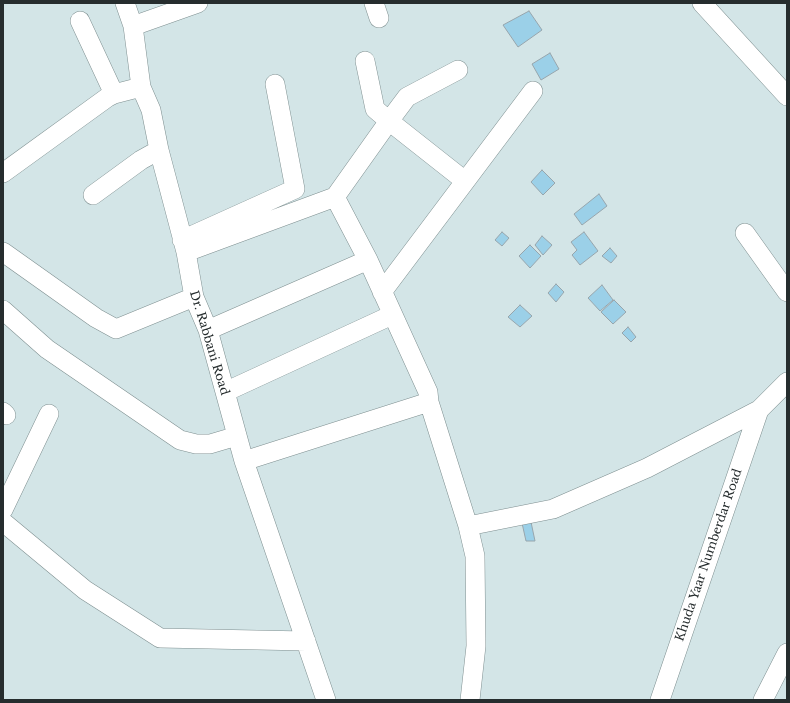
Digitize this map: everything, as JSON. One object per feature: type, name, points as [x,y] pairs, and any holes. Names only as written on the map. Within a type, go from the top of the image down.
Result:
[{"type":"street","name":"Dr. Rabbani Road","points":[[125,3],[133,26],[141,87],[152,110],[159,150],[184,246],[194,297],[208,330],[244,461],[326,700]]},
{"type":"street","points":[[133,26],[198,3]]},
{"type":"street","points":[[702,3],[787,96]]},
{"type":"street","points":[[80,21],[114,94]]},
{"type":"street","points":[[365,61],[376,109],[465,181]]},
{"type":"street","points":[[184,246],[335,197],[407,96],[458,70]]},
{"type":"street","points":[[275,84],[295,189],[304,208]]},
{"type":"street","points":[[3,173],[108,97],[141,87]]},
{"type":"street","points":[[382,292],[533,91]]},
{"type":"street","points":[[93,195],[141,160],[159,150]]},
{"type":"street","points":[[184,246],[295,189]]},
{"type":"street","points":[[335,197],[368,260],[428,392],[429,402],[468,526],[475,556],[476,646],[470,700]]},
{"type":"street","points":[[745,233],[787,292]]},
{"type":"street","points":[[3,252],[96,318],[116,329],[194,297]]},
{"type":"street","points":[[208,330],[368,260]]},
{"type":"street","points":[[3,310],[48,349],[180,440],[196,444],[210,444],[237,436]]},
{"type":"street","points":[[225,392],[392,315]]},
{"type":"street","points":[[468,526],[553,509],[647,468],[759,410],[787,382]]},
{"type":"street","points":[[244,461],[429,402]]},
{"type":"street","name":"Khuda Yaar Numberdar Road","points":[[660,700],[759,410]]},
{"type":"street","points":[[3,510],[49,414]]},
{"type":"street","points":[[3,522],[86,590],[160,638],[306,641]]},
{"type":"street","points":[[763,700],[787,653]]},
{"type":"building","points":[[529,11],[542,30],[518,47],[503,25]]},
{"type":"building","points":[[550,53],[559,69],[541,80],[532,64]]},
{"type":"building","points":[[542,170],[555,183],[543,195],[531,182]]},
{"type":"building","points":[[599,194],[607,206],[582,225],[574,214]]},
{"type":"building","points":[[502,232],[509,238],[502,246],[495,240]]},
{"type":"building","points":[[584,232],[598,251],[580,265],[572,255],[577,250],[571,242]]},
{"type":"building","points":[[542,236],[552,245],[543,255],[535,245]]},
{"type":"building","points":[[530,245],[541,256],[530,268],[519,256]]},
{"type":"building","points":[[610,248],[617,256],[611,263],[602,256]]},
{"type":"building","points":[[556,284],[564,292],[556,302],[548,293]]},
{"type":"building","points":[[602,285],[613,300],[600,311],[588,298]]},
{"type":"building","points":[[614,300],[626,312],[613,324],[601,312]]},
{"type":"building","points":[[520,305],[532,316],[520,327],[508,317]]},
{"type":"building","points":[[628,327],[636,337],[631,342],[622,333]]},
{"type":"building","points":[[531,522],[535,541],[526,541],[522,523]]}]
